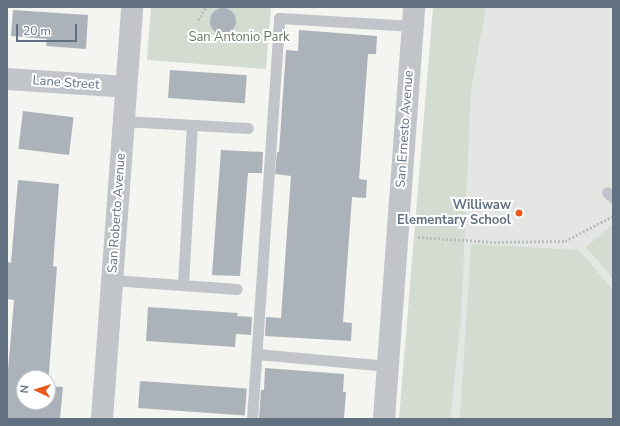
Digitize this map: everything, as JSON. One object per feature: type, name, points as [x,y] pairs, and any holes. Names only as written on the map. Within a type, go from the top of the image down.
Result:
[{"type":"street","name":"San Roberto Avenue","points":[[102,419],[132,7]]},
{"type":"street","name":"San Ernesto Avenue","points":[[384,419],[414,16]]},
{"type":"street","name":"Lane Street","points":[[7,79],[126,87]]},
{"type":"lane","points":[[252,419],[279,18],[414,16]]},
{"type":"lane","points":[[123,121],[248,128]]},
{"type":"lane","points":[[183,285],[192,125]]},
{"type":"lane","points":[[112,280],[237,289]]},
{"type":"lane","points":[[257,354],[388,366]]},
{"type":"path","points":[[198,20],[206,7]]},
{"type":"path","points":[[398,235],[494,242],[565,241],[613,216]]},
{"type":"shaded area","name":"Williwaw Elementary School","points":[[436,7],[613,7],[613,419],[436,419]]},
{"type":"green space","name":"San Antonio Park","points":[[151,7],[271,7],[266,69],[147,60]]},
{"type":"green space","points":[[433,7],[486,7],[471,91],[461,319],[450,419],[399,419]]},
{"type":"green space","points":[[613,224],[613,279],[586,247]]},
{"type":"green space","points":[[471,244],[579,250],[613,290],[613,419],[460,419]]},
{"type":"building","points":[[223,8],[232,12],[236,21],[232,30],[223,34],[214,30],[210,21],[214,12]]},
{"type":"building","points":[[13,10],[88,15],[86,49],[46,46],[47,39],[11,36]]},
{"type":"building","points":[[299,30],[377,36],[376,54],[368,54],[359,179],[367,180],[366,198],[352,197],[343,322],[352,323],[351,341],[265,336],[266,317],[281,318],[291,176],[275,174],[277,152],[279,152],[286,50],[298,51]]},
{"type":"building","points":[[170,70],[247,75],[245,103],[168,98]]},
{"type":"building","points":[[23,111],[74,117],[69,155],[18,149]]},
{"type":"building","points":[[221,150],[263,152],[262,173],[248,173],[240,276],[212,275]]},
{"type":"building","points":[[18,180],[59,184],[53,266],[57,267],[49,370],[16,370],[16,410],[56,410],[56,387],[63,387],[60,419],[7,419],[7,382],[14,300],[7,299],[7,262],[11,263]]},
{"type":"building","points":[[148,307],[238,313],[237,316],[252,317],[251,335],[236,334],[235,347],[146,341]]},
{"type":"building","points":[[265,368],[344,374],[343,392],[346,392],[344,419],[259,419],[261,390],[264,390]]},
{"type":"building","points":[[140,381],[247,388],[245,415],[138,408]]},
{"type":"place","name":"Williwaw Elementary School","points":[[519,213]]}]
